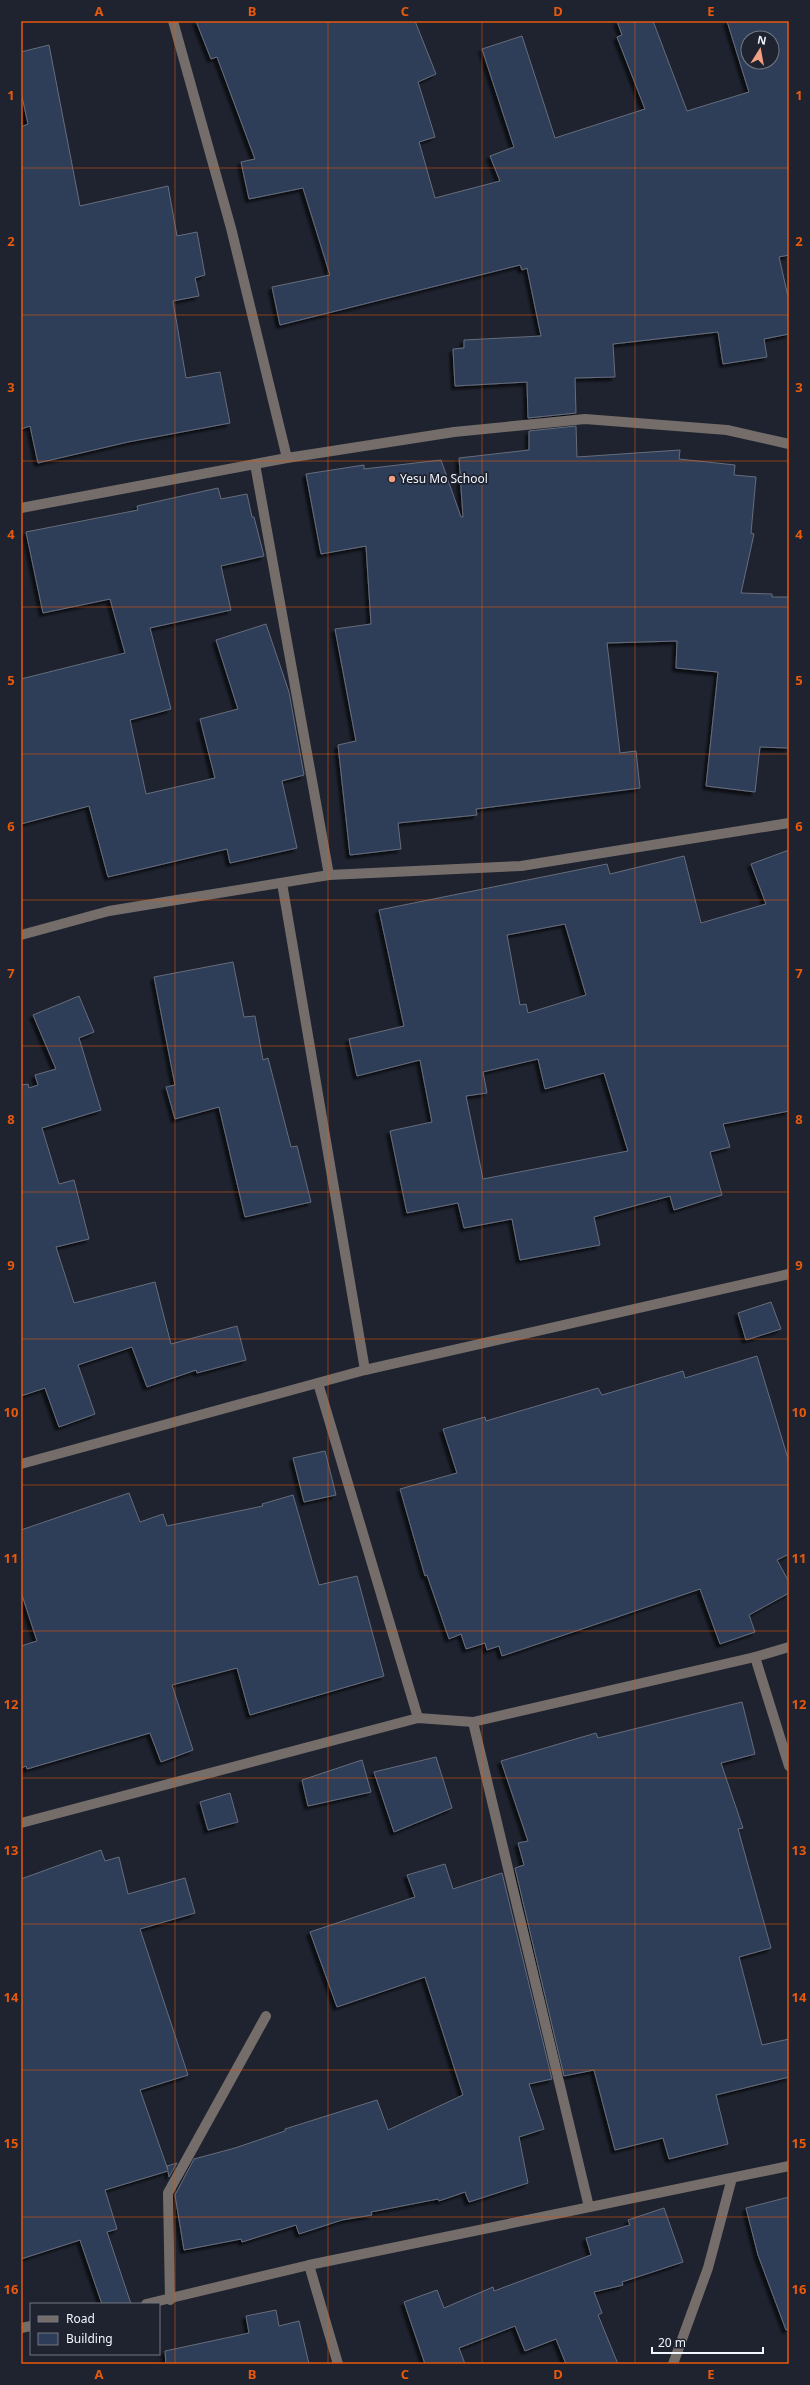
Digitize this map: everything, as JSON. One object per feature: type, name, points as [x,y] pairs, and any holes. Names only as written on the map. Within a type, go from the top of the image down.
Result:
[{"type":"street","points":[[173,21],[231,228],[287,458]]},
{"type":"street","points":[[21,508],[287,458],[454,432],[585,419],[727,430],[789,444]]},
{"type":"street","points":[[255,464],[329,875]]},
{"type":"street","points":[[21,935],[109,911],[329,875],[521,866],[789,823]]},
{"type":"street","points":[[282,883],[365,1370]]},
{"type":"street","points":[[21,1464],[365,1370],[789,1274]]},
{"type":"street","points":[[318,1383],[418,1718]]},
{"type":"street","points":[[21,1823],[418,1718],[473,1722],[755,1657],[789,1647]]},
{"type":"street","points":[[755,1657],[789,1766]]},
{"type":"street","points":[[473,1722],[589,2207]]},
{"type":"street","points":[[170,2300],[168,2193],[266,2016]]},
{"type":"street","points":[[152,2303],[170,2300],[310,2265],[789,2166]]},
{"type":"street","points":[[673,2364],[708,2268],[732,2178]]},
{"type":"street","points":[[310,2265],[338,2364]]},
{"type":"building","points":[[196,21],[415,21],[436,74],[418,82],[435,137],[419,142],[435,198],[500,181],[490,156],[514,147],[482,49],[522,36],[555,138],[645,109],[617,37],[622,35],[617,21],[653,21],[687,111],[749,92],[742,70],[780,70],[780,30],[740,30],[740,63],[727,21],[789,21],[789,255],[779,257],[789,301],[789,334],[764,339],[767,357],[723,364],[718,332],[613,344],[615,377],[575,378],[576,413],[528,418],[527,382],[455,386],[453,349],[464,348],[464,340],[541,336],[527,268],[522,270],[520,265],[280,325],[272,287],[330,275],[303,188],[249,199],[241,162],[255,159],[217,57],[211,59]]},
{"type":"building","points":[[49,45],[80,206],[168,186],[177,236],[197,232],[205,275],[195,278],[199,296],[173,301],[186,378],[220,372],[230,423],[128,442],[38,463],[30,426],[21,429],[21,127],[28,124],[21,92],[21,52]]},
{"type":"building","points":[[576,426],[577,457],[680,450],[679,459],[735,465],[734,475],[756,477],[751,533],[754,534],[741,593],[772,594],[772,597],[789,597],[789,748],[760,747],[755,792],[706,786],[718,672],[676,668],[677,641],[607,643],[620,753],[636,751],[640,788],[476,809],[477,815],[398,823],[401,849],[350,855],[338,745],[356,741],[335,629],[371,624],[366,546],[321,554],[306,474],[364,465],[364,469],[441,460],[461,517],[463,517],[459,458],[529,450],[529,431]]},
{"type":"building","points":[[218,488],[221,499],[247,494],[252,517],[254,517],[264,556],[221,566],[231,610],[150,628],[171,709],[130,720],[146,794],[215,778],[200,719],[238,709],[216,640],[266,624],[289,692],[304,775],[282,781],[297,848],[230,863],[227,849],[108,877],[89,806],[21,824],[21,679],[125,653],[110,599],[43,613],[26,532],[138,510],[137,506]]},
{"type":"building","points":[[789,850],[789,1111],[723,1124],[730,1147],[710,1152],[722,1195],[674,1210],[670,1196],[594,1217],[600,1245],[520,1260],[512,1219],[464,1228],[458,1203],[407,1213],[390,1131],[432,1122],[420,1060],[357,1076],[349,1039],[404,1026],[379,910],[607,864],[610,874],[684,856],[701,923],[766,904],[751,864]],"holes":[[[565,924],[586,995],[528,1013],[526,1004],[520,1005],[507,935]],[[538,1059],[545,1089],[604,1073],[628,1151],[483,1179],[466,1096],[487,1093],[483,1072]]]},
{"type":"building","points":[[233,962],[244,1017],[255,1016],[263,1060],[268,1058],[291,1147],[297,1146],[311,1202],[245,1217],[219,1107],[175,1119],[166,1087],[175,1085],[154,977]]},
{"type":"building","points":[[79,996],[94,1032],[79,1038],[101,1110],[42,1128],[59,1184],[74,1180],[89,1239],[56,1247],[74,1303],[155,1282],[171,1344],[237,1326],[246,1360],[197,1373],[196,1370],[147,1387],[132,1347],[78,1365],[95,1414],[59,1427],[45,1388],[21,1396],[21,1085],[28,1084],[29,1088],[38,1085],[35,1075],[56,1069],[33,1015]]},
{"type":"building","points":[[771,1302],[781,1329],[746,1340],[738,1313]]},
{"type":"building","points":[[757,1356],[789,1462],[789,1554],[777,1560],[789,1582],[789,1593],[749,1615],[755,1632],[720,1644],[700,1589],[502,1656],[499,1646],[487,1650],[485,1643],[466,1649],[461,1634],[449,1639],[427,1575],[425,1576],[400,1489],[457,1473],[443,1429],[485,1417],[486,1421],[598,1388],[602,1395],[683,1371],[685,1378]]},
{"type":"building","points":[[325,1451],[336,1495],[304,1502],[293,1458]]},
{"type":"building","points":[[129,1493],[140,1522],[163,1514],[167,1526],[263,1506],[262,1504],[293,1495],[319,1585],[357,1576],[384,1676],[250,1715],[237,1668],[172,1685],[193,1750],[161,1762],[150,1733],[27,1769],[26,1766],[21,1768],[21,1646],[37,1641],[21,1592],[21,1530]]},
{"type":"building","points":[[742,1702],[755,1754],[721,1763],[743,1828],[738,1829],[771,1948],[739,1957],[762,2045],[789,2039],[789,2077],[716,2095],[728,2144],[669,2159],[663,2138],[615,2150],[594,2070],[564,2076],[515,1868],[524,1865],[518,1843],[528,1841],[501,1761],[596,1733],[598,1738]]},
{"type":"building","points":[[436,1757],[452,1808],[394,1832],[374,1772]]},
{"type":"building","points":[[362,1760],[371,1792],[308,1806],[302,1780]]},
{"type":"building","points":[[230,1793],[238,1822],[208,1830],[200,1802]]},
{"type":"building","points":[[101,1850],[105,1861],[119,1857],[128,1894],[185,1878],[195,1913],[140,1929],[188,2075],[140,2090],[168,2170],[167,2166],[177,2163],[169,2177],[168,2171],[105,2190],[117,2229],[107,2232],[131,2303],[102,2303],[80,2240],[21,2259],[21,1879]]},
{"type":"building","points":[[445,1864],[453,1889],[502,1873],[552,2079],[529,2084],[544,2129],[519,2137],[528,2183],[469,2202],[465,2192],[439,2201],[438,2199],[371,2212],[372,2215],[342,2220],[299,2234],[296,2225],[242,2242],[241,2239],[184,2250],[175,2195],[194,2159],[235,2148],[285,2131],[285,2129],[377,2100],[388,2130],[463,2095],[425,1977],[337,2007],[310,1932],[415,1897],[407,1875]]},
{"type":"building","points":[[789,2197],[789,2329],[786,2330],[758,2255],[746,2208]]},
{"type":"building","points":[[664,2208],[683,2262],[622,2282],[623,2285],[594,2292],[602,2313],[598,2315],[618,2364],[566,2364],[556,2339],[525,2351],[515,2326],[459,2348],[465,2364],[425,2364],[404,2302],[437,2290],[444,2308],[493,2287],[494,2291],[591,2255],[586,2238],[630,2225],[628,2220]]},
{"type":"building","points":[[276,2310],[279,2326],[299,2321],[309,2364],[166,2364],[165,2351],[249,2333],[246,2316]]},
{"type":"place","name":"Yesu Mo School","points":[[392,479]]}]
